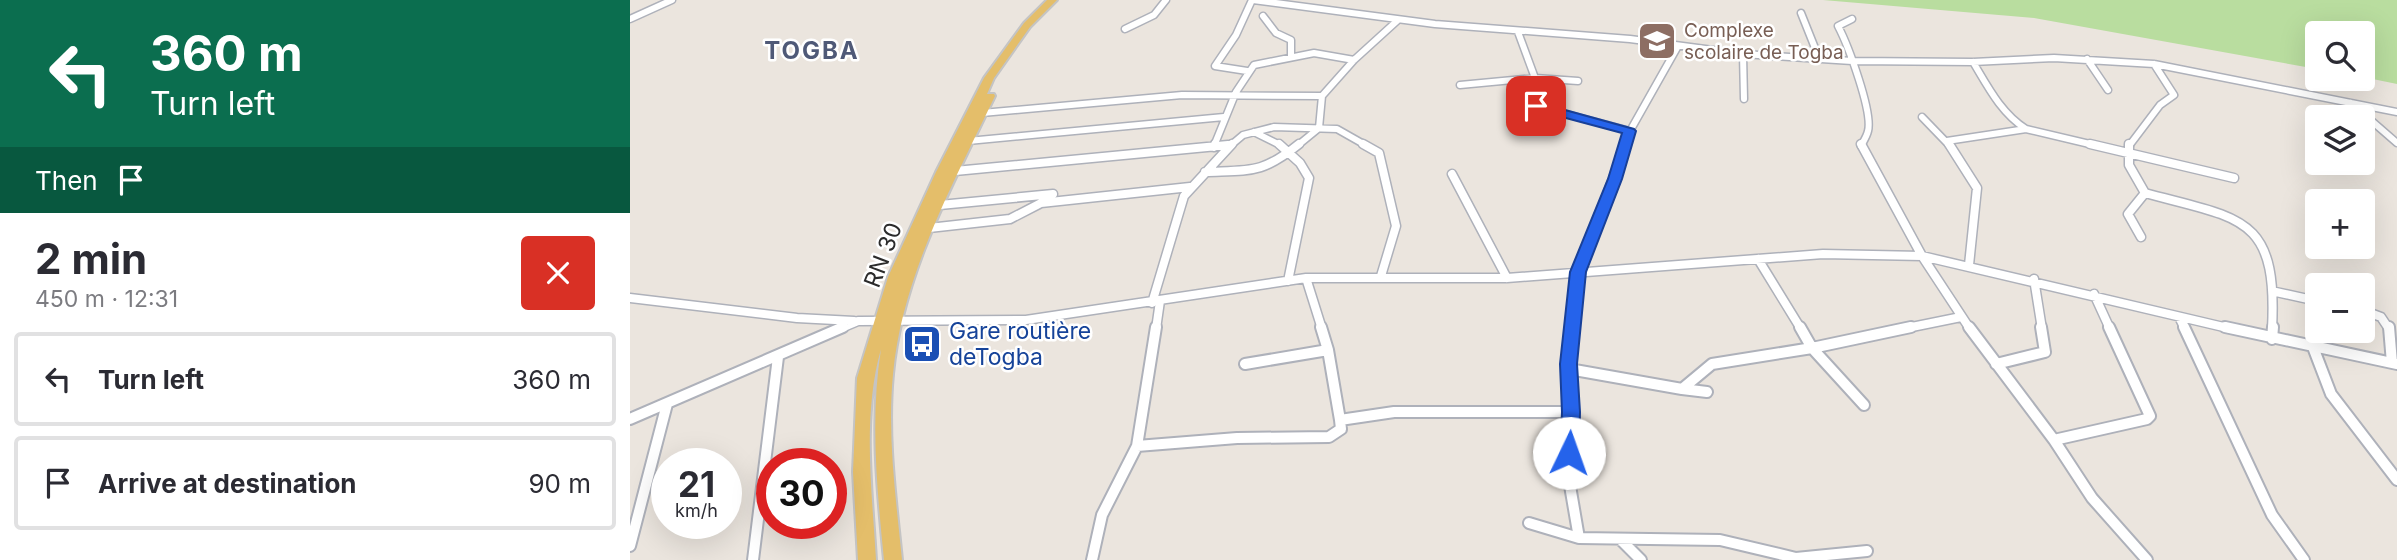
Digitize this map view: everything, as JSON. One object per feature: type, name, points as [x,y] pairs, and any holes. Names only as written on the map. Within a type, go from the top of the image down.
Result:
[{"type":"main road","name":"RN 30","points":[[893,560],[884,466],[888,319],[895,277],[915,229],[989,78],[1027,25],[1052,0]]},
{"type":"main road","name":"RN 30","points":[[867,560],[862,472],[865,378],[888,319],[999,77],[1017,50],[1060,0]]},
{"type":"street","points":[[630,19],[672,0]]},
{"type":"street","points":[[1052,0],[1060,0]]},
{"type":"street","points":[[1125,29],[1154,15],[1166,0]]},
{"type":"street","points":[[1247,71],[1215,66],[1236,36],[1253,0],[1398,20],[1743,54],[1852,61],[2087,59],[2154,64],[2397,112]]},
{"type":"street","points":[[1801,13],[1816,52],[1816,59]]},
{"type":"street","points":[[1263,16],[1276,33],[1291,40],[1291,57]]},
{"type":"street","points":[[1852,19],[1839,26],[1862,92],[1869,130],[1861,145],[1922,256],[1961,317],[2054,440],[2092,498],[2147,560]]},
{"type":"street","points":[[1205,172],[1259,169],[1275,163],[1319,128],[1322,96],[1354,61],[1398,20]]},
{"type":"street","points":[[1518,32],[1535,78],[1532,102],[1540,108],[1630,131]]},
{"type":"street","points":[[1579,538],[1568,474],[1571,412],[1569,369],[1578,272],[1615,179],[1630,131],[1678,46]]},
{"type":"street","points":[[1214,146],[1224,117],[1247,71],[1254,65],[1322,53],[1354,61]]},
{"type":"street","points":[[1743,54],[1744,99]]},
{"type":"street","points":[[2087,59],[2108,90]]},
{"type":"street","points":[[1973,62],[2011,121],[2026,129],[2234,178]]},
{"type":"street","points":[[2154,64],[2174,95],[2160,105],[2129,144],[2129,164],[2145,193],[2235,219],[2251,227],[2263,241],[2270,257],[2276,292],[2272,339]]},
{"type":"street","points":[[1460,85],[1535,78],[1578,81]]},
{"type":"street","points":[[982,113],[1182,95],[1322,96]]},
{"type":"street","points":[[2350,103],[2397,143]]},
{"type":"street","points":[[968,141],[1224,117]]},
{"type":"street","points":[[1922,117],[1947,141],[1977,188],[1969,265]]},
{"type":"street","points":[[1092,560],[1102,514],[1137,446],[1156,302],[1179,206],[1190,187],[1228,145],[1249,132],[1274,127],[1319,128],[1340,130],[1379,153],[1396,226],[1381,276]]},
{"type":"street","points":[[1947,141],[2026,129]]},
{"type":"street","points":[[1249,132],[1263,134],[1288,151],[1303,166],[1308,178],[1288,281]]},
{"type":"street","points":[[955,171],[1228,145]]},
{"type":"street","points":[[1452,174],[1507,278]]},
{"type":"street","points":[[929,228],[1010,219],[1041,203],[1190,187]]},
{"type":"street","points":[[2141,237],[2128,214],[2145,193]]},
{"type":"street","points":[[940,205],[1053,194]]},
{"type":"street","points":[[630,298],[674,301],[790,318],[858,321],[1026,320],[1306,278],[1507,278],[1824,254],[1922,256],[2034,279],[2272,339],[2395,363],[2386,319],[2375,313]]},
{"type":"street","points":[[1758,259],[1812,348],[1864,405]]},
{"type":"street","points":[[1137,446],[1237,438],[1329,437],[1341,429],[1328,350],[1306,278]]},
{"type":"street","points":[[1996,364],[2045,352],[2034,279]]},
{"type":"street","points":[[2276,292],[2305,298]]},
{"type":"street","points":[[2054,440],[2147,419],[2150,416],[2094,295]]},
{"type":"street","points":[[1682,389],[1712,364],[1812,348],[1961,317]]},
{"type":"street","points":[[2179,317],[2272,515],[2304,560]]},
{"type":"street","points":[[630,419],[858,321]]},
{"type":"street","points":[[2313,346],[2331,394],[2397,480]]},
{"type":"street","points":[[1245,364],[1328,350]]},
{"type":"street","points":[[753,560],[778,357]]},
{"type":"street","points":[[1569,369],[1706,392]]},
{"type":"street","points":[[630,546],[667,404]]},
{"type":"street","points":[[1340,421],[1394,412],[1571,412]]},
{"type":"street","points":[[1529,523],[1579,538],[1720,540],[1771,554],[1799,558],[1867,551]]},
{"type":"street","points":[[1620,538],[1641,560]]},
{"type":"green space","points":[[1823,0],[2397,0],[2397,84],[2375,79],[2375,21],[2305,21],[2305,67],[2034,18]]},
{"type":"place","name":"Complexe scolaire de Togba","points":[[1657,41]]},
{"type":"place","name":"Gare routière deTogba","points":[[922,344]]},
{"type":"district","name":"TOGBA","points":[[812,51]]},
{"type":"route","points":[[1536,106],[1630,131],[1615,179],[1578,272],[1569,364],[1569,453]]}]
